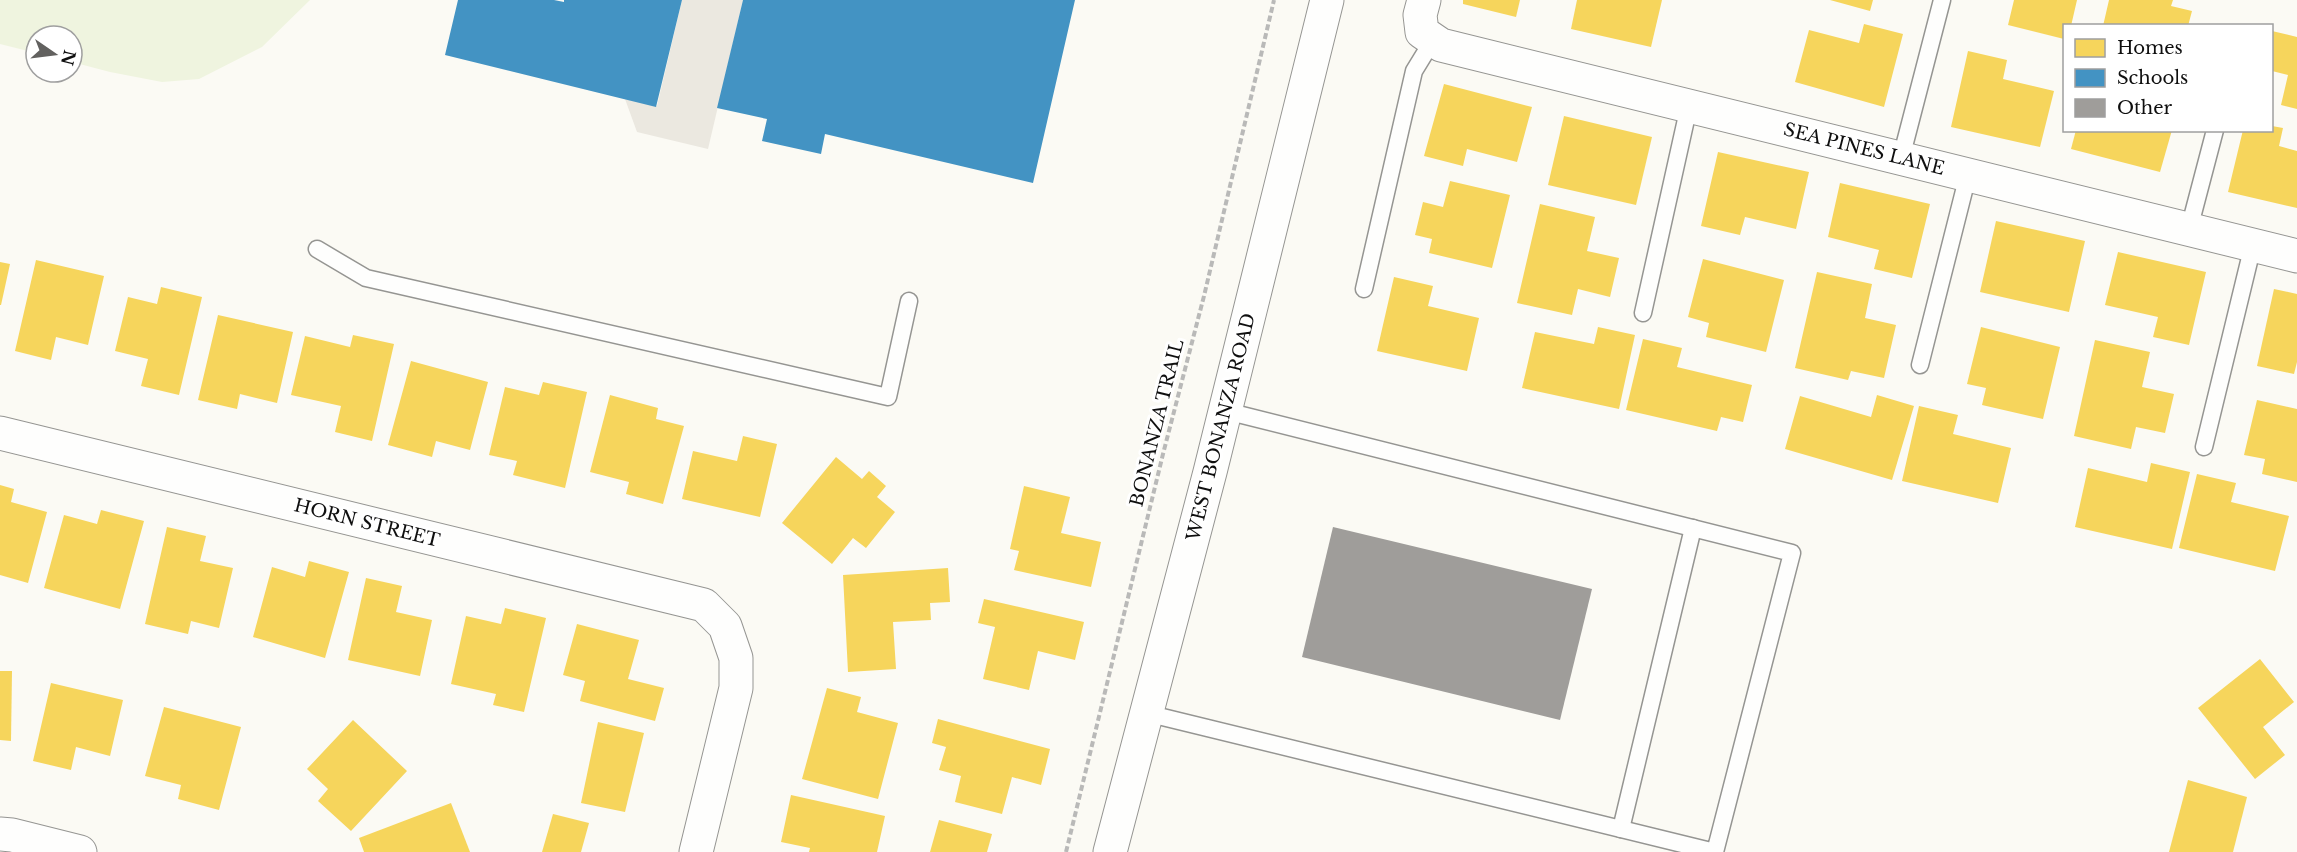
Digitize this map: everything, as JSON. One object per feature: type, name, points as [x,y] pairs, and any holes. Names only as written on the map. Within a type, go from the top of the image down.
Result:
[{"type":"street","name":"WEST BONANZA ROAD","points":[[1110,852],[1226,411],[1327,0]]},
{"type":"street","points":[[1424,0],[1420,15],[1422,32],[1433,40]]},
{"type":"street","name":"SEA PINES LANE","points":[[1433,40],[1442,45],[2297,256]]},
{"type":"street","name":"HORN STREET","points":[[0,433],[704,605],[725,626],[736,658],[736,688],[696,852]]},
{"type":"street","points":[[0,834],[80,852]]},
{"type":"lane","points":[[1901,158],[1942,0]]},
{"type":"lane","points":[[1364,289],[1414,71],[1433,40]]},
{"type":"lane","points":[[1643,313],[1689,106]]},
{"type":"lane","points":[[2189,229],[2213,132]]},
{"type":"lane","points":[[1920,365],[1968,175]]},
{"type":"lane","points":[[2204,447],[2253,245]]},
{"type":"lane","points":[[317,249],[366,278],[888,397],[909,301]]},
{"type":"lane","points":[[1146,713],[1715,852],[1792,553],[1226,411]]},
{"type":"lane","points":[[1621,829],[1693,528]]},
{"type":"path","name":"BONANZA TRAIL","points":[[1066,852],[1165,443],[1204,296],[1274,0]]},
{"type":"green space","points":[[0,0],[310,0],[262,47],[199,79],[162,82],[84,65],[84,24],[24,24],[24,50],[0,44]]},
{"type":"shaded area","points":[[682,0],[743,0],[708,149],[637,132],[625,99],[657,106]]},
{"type":"building: Homes","points":[[1463,0],[1520,0],[1516,17],[1463,4]]},
{"type":"building: Homes","points":[[1577,0],[1662,0],[1651,47],[1571,29]]},
{"type":"building: Homes","points":[[1830,0],[1873,0],[1870,11]]},
{"type":"building: Homes","points":[[2014,0],[2077,0],[2071,24],[2063,24],[2063,39],[2008,25]]},
{"type":"building: Homes","points":[[2109,0],[2173,0],[2171,6],[2192,11],[2189,24],[2103,24]]},
{"type":"building: Homes","points":[[1864,24],[1903,34],[1884,107],[1795,82],[1809,30],[1859,43]]},
{"type":"building: Homes","points":[[2273,31],[2297,37],[2297,109],[2281,105],[2288,75],[2273,71]]},
{"type":"building: Homes","points":[[1968,51],[2007,60],[2003,79],[2054,91],[2040,147],[1951,127]]},
{"type":"building: Homes","points":[[1444,84],[1532,107],[1517,162],[1467,149],[1463,166],[1424,156]]},
{"type":"building: Homes","points":[[1564,116],[1652,137],[1636,205],[1548,185]]},
{"type":"building: Homes","points":[[2273,126],[2283,128],[2279,146],[2297,151],[2297,208],[2228,192],[2243,132],[2273,132]]},
{"type":"building: Homes","points":[[2075,132],[2171,132],[2160,172],[2071,149]]},
{"type":"building: Homes","points":[[1718,152],[1809,172],[1796,229],[1745,217],[1740,235],[1701,226]]},
{"type":"building: Homes","points":[[1450,181],[1510,195],[1492,268],[1429,253],[1432,239],[1415,235],[1423,202],[1443,207]]},
{"type":"building: Homes","points":[[1840,183],[1930,204],[1912,278],[1874,269],[1879,250],[1828,237]]},
{"type":"building: Homes","points":[[1540,204],[1595,217],[1587,251],[1619,258],[1610,297],[1578,289],[1572,315],[1517,303]]},
{"type":"building: Homes","points":[[1996,221],[2085,241],[2069,312],[1980,292]]},
{"type":"building: Homes","points":[[2118,252],[2206,272],[2189,345],[2153,337],[2158,317],[2105,305]]},
{"type":"building: Homes","points":[[1703,259],[1784,280],[1766,352],[1706,337],[1709,323],[1688,317]]},
{"type":"building: Homes","points":[[36,260],[104,276],[88,345],[56,337],[51,360],[15,351]]},
{"type":"building: Homes","points":[[0,262],[10,264],[1,305],[0,305]]},
{"type":"building: Homes","points":[[1817,272],[1872,284],[1865,318],[1896,325],[1884,378],[1851,371],[1848,380],[1795,368]]},
{"type":"building: Homes","points":[[1394,277],[1433,286],[1428,306],[1479,318],[1467,371],[1377,351]]},
{"type":"building: Homes","points":[[161,287],[202,297],[179,395],[141,386],[148,359],[115,351],[128,297],[157,304]]},
{"type":"building: Homes","points":[[2274,289],[2297,294],[2297,362],[2294,374],[2257,366]]},
{"type":"building: Homes","points":[[218,315],[293,332],[277,403],[240,394],[237,409],[198,400]]},
{"type":"building: Homes","points":[[1598,327],[1635,335],[1619,409],[1522,388],[1535,332],[1594,344]]},
{"type":"building: Homes","points":[[1981,327],[2060,347],[2043,419],[1982,405],[1986,388],[1967,384]]},
{"type":"building: Homes","points":[[353,335],[394,344],[372,441],[335,432],[341,406],[291,395],[305,336],[350,347]]},
{"type":"building: Homes","points":[[1643,339],[1682,348],[1677,367],[1752,385],[1743,422],[1721,417],[1717,431],[1626,410]]},
{"type":"building: Homes","points":[[2095,340],[2150,352],[2142,387],[2174,394],[2165,433],[2136,427],[2131,449],[2074,436]]},
{"type":"building: Homes","points":[[411,361],[488,382],[470,450],[436,441],[432,457],[388,445]]},
{"type":"building: Homes","points":[[543,382],[587,392],[565,488],[513,475],[517,461],[489,455],[505,387],[539,395]]},
{"type":"building: Homes","points":[[610,395],[658,408],[656,419],[684,426],[663,504],[626,494],[629,482],[590,472]]},
{"type":"building: Homes","points":[[1877,395],[1914,406],[1892,480],[1785,449],[1800,396],[1871,417]]},
{"type":"building: Homes","points":[[2257,400],[2297,409],[2297,482],[2262,474],[2265,459],[2244,455]]},
{"type":"building: Homes","points":[[1919,406],[1958,415],[1953,434],[2011,448],[1998,503],[1902,481]]},
{"type":"building: Homes","points":[[743,436],[777,444],[760,517],[682,499],[693,451],[737,461]]},
{"type":"building: Homes","points":[[836,457],[862,479],[869,471],[886,486],[877,497],[895,512],[866,548],[853,538],[832,564],[782,523]]},
{"type":"building: Homes","points":[[2151,463],[2190,472],[2172,549],[2075,527],[2088,468],[2147,482]]},
{"type":"building: Homes","points":[[2197,474],[2236,483],[2231,502],[2289,516],[2275,571],[2179,548]]},
{"type":"building: Homes","points":[[0,485],[14,489],[11,502],[47,512],[28,583],[0,575]]},
{"type":"building: Homes","points":[[1024,486],[1070,497],[1061,533],[1101,542],[1091,587],[1014,570],[1019,551],[1010,549]]},
{"type":"building: Homes","points":[[101,510],[144,521],[120,609],[44,588],[64,515],[97,524]]},
{"type":"building: Homes","points":[[167,527],[206,536],[200,561],[233,568],[219,628],[191,621],[188,634],[145,624]]},
{"type":"building: Homes","points":[[309,561],[349,572],[325,658],[253,637],[272,567],[305,577]]},
{"type":"building: Homes","points":[[948,568],[950,602],[930,603],[931,620],[893,622],[896,669],[848,672],[843,575]]},
{"type":"building: Homes","points":[[366,578],[402,586],[396,612],[432,620],[420,676],[348,660]]},
{"type":"building: Homes","points":[[984,599],[1084,622],[1075,660],[1038,651],[1029,690],[983,679],[995,627],[978,623]]},
{"type":"building: Homes","points":[[505,608],[546,618],[524,712],[493,705],[496,694],[451,684],[466,616],[501,624]]},
{"type":"building: Homes","points":[[577,624],[639,640],[628,679],[664,688],[655,721],[580,701],[585,681],[563,675]]},
{"type":"building: Homes","points":[[2260,659],[2294,702],[2263,727],[2285,755],[2255,779],[2198,708]]},
{"type":"building: Homes","points":[[0,671],[12,671],[11,741],[0,740]]},
{"type":"building: Homes","points":[[51,683],[123,700],[110,756],[76,747],[71,770],[33,761]]},
{"type":"building: Homes","points":[[827,688],[861,697],[857,712],[898,723],[878,799],[802,779]]},
{"type":"building: Homes","points":[[164,707],[241,727],[219,810],[178,799],[181,785],[145,776]]},
{"type":"building: Homes","points":[[938,719],[1050,749],[1041,785],[1012,777],[1002,814],[955,802],[961,776],[939,770],[946,747],[932,743]]},
{"type":"building: Homes","points":[[353,720],[407,771],[351,831],[318,801],[328,789],[307,769]]},
{"type":"building: Homes","points":[[598,722],[644,733],[625,812],[581,803]]},
{"type":"building: Homes","points":[[2188,780],[2247,797],[2233,852],[2169,852]]},
{"type":"building: Homes","points":[[791,795],[885,816],[877,852],[809,852],[810,848],[781,842]]},
{"type":"building: Homes","points":[[451,803],[470,852],[364,852],[359,838]]},
{"type":"building: Homes","points":[[553,814],[589,823],[581,852],[542,852]]},
{"type":"building: Homes","points":[[939,820],[992,834],[987,852],[930,852]]},
{"type":"building: Schools","points":[[458,0],[554,0],[564,2],[564,0],[682,0],[656,107],[445,55]]},
{"type":"building: Schools","points":[[743,0],[1075,0],[1033,183],[825,134],[821,154],[762,141],[767,119],[717,108]]},
{"type":"building: Other","points":[[1333,527],[1592,589],[1560,720],[1302,657]]}]
